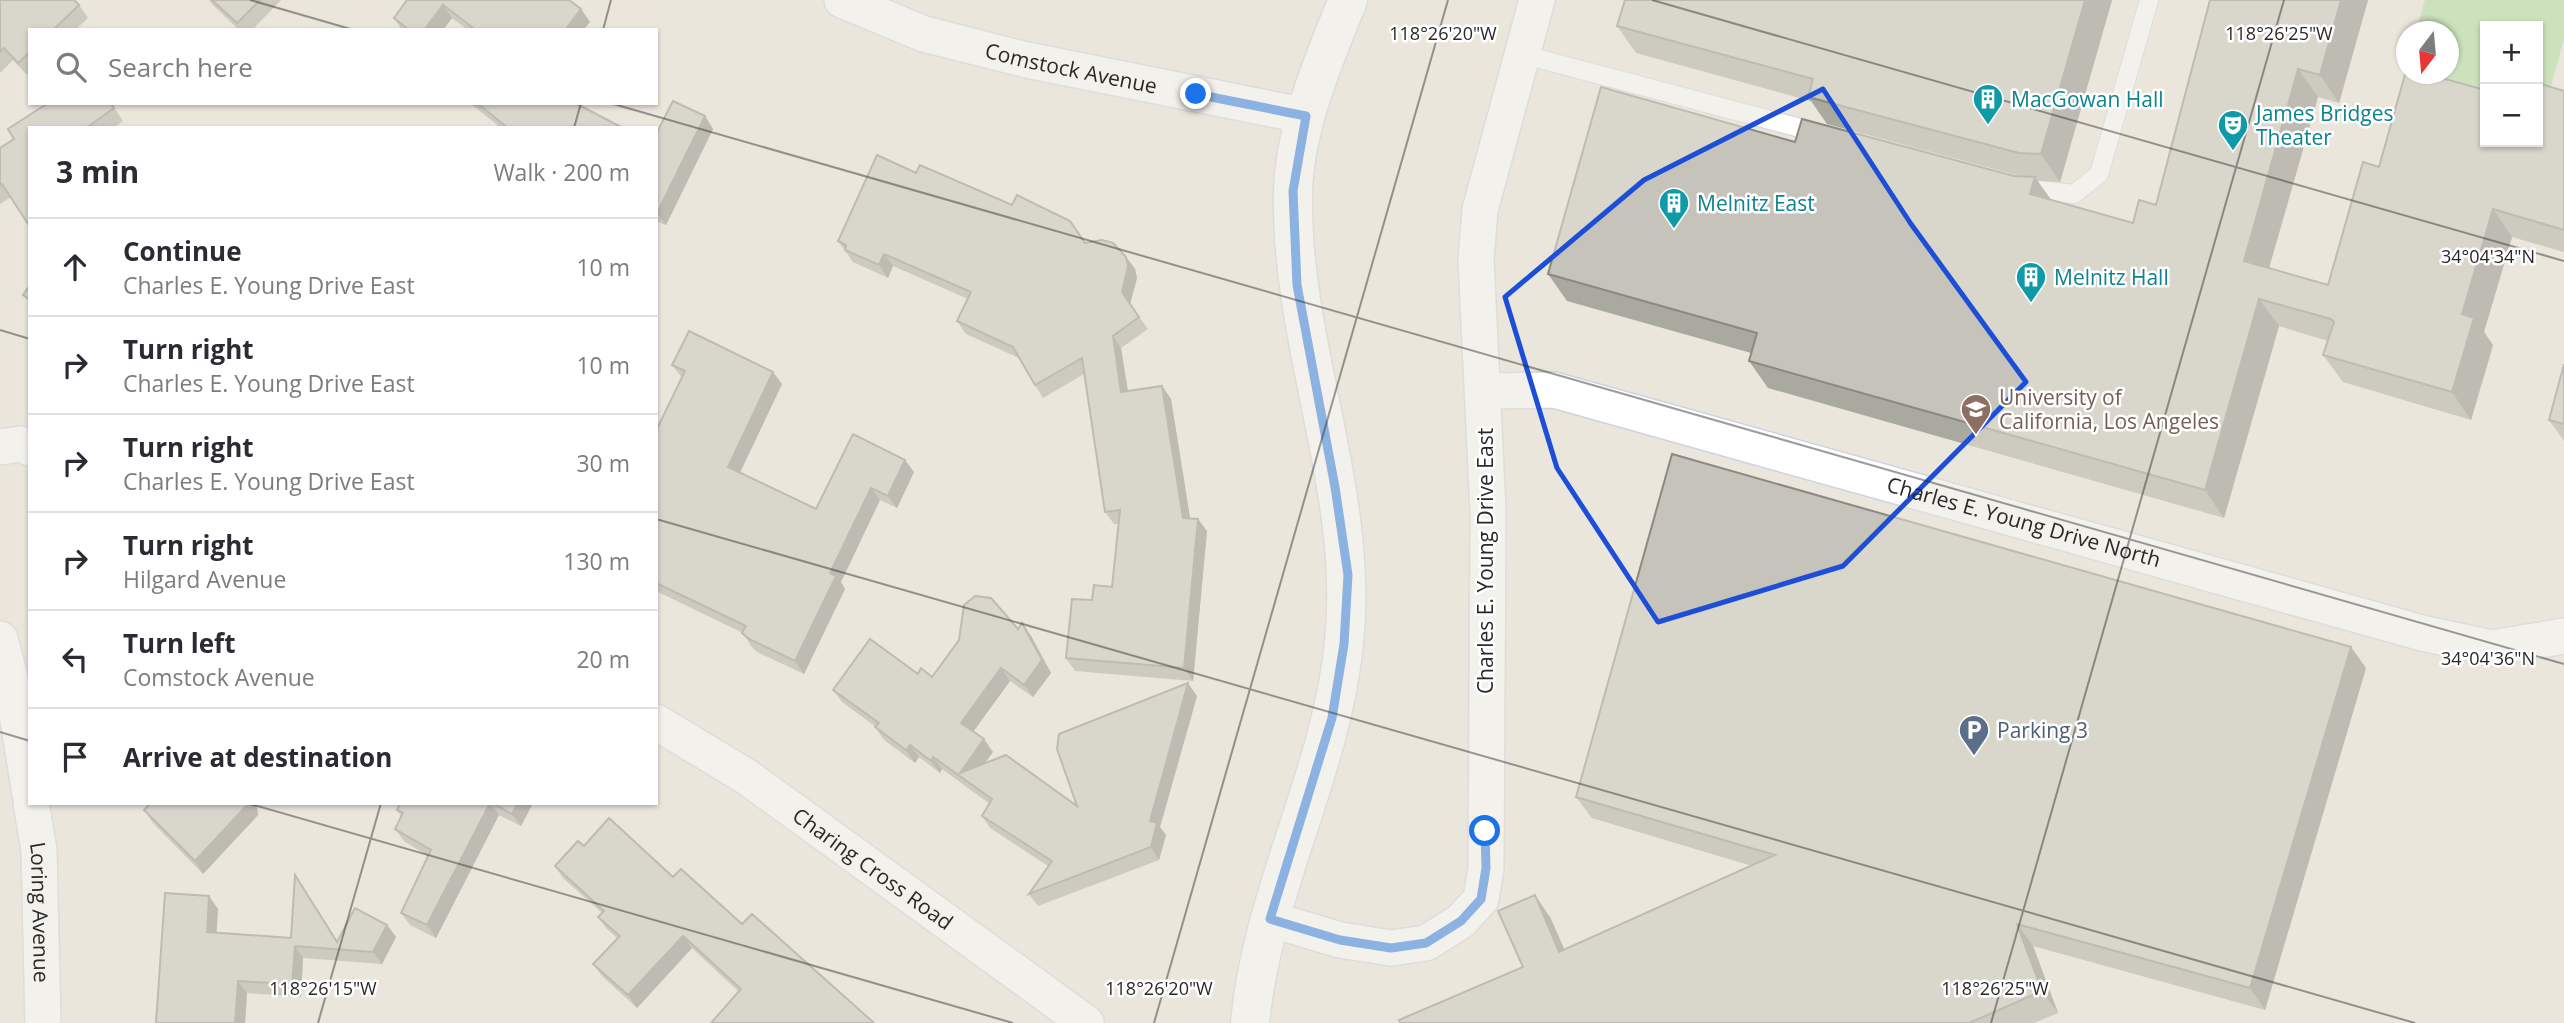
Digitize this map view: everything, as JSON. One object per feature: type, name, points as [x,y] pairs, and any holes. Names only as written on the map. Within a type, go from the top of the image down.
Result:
[{"type":"street","points":[[1250,1023],[1270,919],[1332,718],[1344,644],[1348,575],[1335,487],[1297,285],[1293,191],[1306,116],[1348,0]]},
{"type":"street","name":"Charles E. Young Drive East","points":[[1270,919],[1340,940],[1391,948],[1426,943],[1461,921],[1481,899],[1486,868],[1488,511],[1476,259],[1480,209],[1537,0]]},
{"type":"street","name":"Comstock Avenue","points":[[852,2],[924,34],[1027,60],[1306,116]]},
{"type":"street","name":"Charles E. Young Drive North","points":[[1484,391],[1554,390],[2422,633],[2492,648],[2564,636]]},
{"type":"street","points":[[0,447],[21,444],[28,446]]},
{"type":"street","points":[[0,639],[13,689],[28,782]]},
{"type":"street","name":"Charing Cross Road","points":[[658,723],[747,778],[1086,1023]]},
{"type":"street","name":"Loring Avenue","points":[[31,805],[38,850],[43,1023]]},
{"type":"lane","points":[[2009,184],[2036,192],[2074,194],[2099,174],[2149,0]]},
{"type":"lane","points":[[1521,54],[1835,138]]},
{"type":"highlighted area","points":[[1823,89],[1911,224],[2026,382],[1843,566],[1658,622],[1557,468],[1505,297],[1644,180]]},
{"type":"green space","points":[[2425,0],[2564,0],[2564,39],[2545,107],[2543,21],[2480,21],[2480,90],[2458,84],[2459,21],[2419,21]]},
{"type":"building","points":[[0,0],[74,0],[79,5],[55,28],[28,28],[28,54],[18,63],[4,48],[0,52]]},
{"type":"building","points":[[212,0],[260,0],[237,23]]},
{"type":"building","points":[[407,0],[569,0],[581,9],[567,28],[473,28],[443,5],[426,28],[406,28],[394,18]]},
{"type":"building","name":"MacGowan Hall","points":[[1625,0],[2085,0],[2041,154],[2019,153],[1808,97],[1813,79],[1617,26]]},
{"type":"building","points":[[2210,0],[2341,0],[2320,75],[2298,69],[2244,261],[2328,285],[2363,162],[2379,167],[2402,84],[2459,83],[2480,89],[2480,147],[2543,147],[2543,85],[2564,91],[2564,230],[2493,209],[2462,314],[2474,318],[2452,392],[2323,355],[2334,322],[2331,319],[2259,299],[2205,490],[1749,361],[1757,333],[1548,274],[1601,87],[1795,142],[1802,119],[2014,176],[2035,177],[2030,194],[2133,223],[2139,200],[2156,205]]},
{"type":"building","points":[[673,101],[705,116],[658,211],[658,130]]},
{"type":"building","points":[[45,105],[112,105],[114,108],[89,126],[28,126],[28,224],[2,184],[0,185],[0,148],[14,139],[8,129]]},
{"type":"building","points":[[479,105],[579,105],[619,126],[506,126]]},
{"type":"building","points":[[877,155],[916,173],[920,165],[1012,205],[1017,195],[1070,221],[1085,243],[1102,240],[1113,243],[1126,257],[1128,266],[1122,292],[1139,317],[1113,336],[1121,392],[1162,386],[1183,518],[1198,519],[1184,668],[1066,658],[1072,599],[1092,600],[1094,585],[1112,587],[1120,510],[1105,512],[1082,358],[1035,385],[1013,347],[957,321],[971,292],[884,254],[879,265],[845,250],[846,245],[838,241]]},
{"type":"building","points":[[689,331],[773,372],[728,467],[816,509],[853,434],[905,460],[888,496],[871,488],[830,573],[836,576],[795,661],[749,639],[742,633],[746,626],[658,584],[658,427],[685,371],[672,365]]},
{"type":"building","points":[[2564,364],[2564,424],[2549,420]]},
{"type":"building","name":"Parking 3","points":[[1672,454],[2351,647],[2250,988],[2017,924],[2042,991],[1969,1023],[1400,1023],[1399,1020],[1523,967],[1498,911],[1535,895],[1559,952],[1775,855],[1576,797]]},
{"type":"building","points":[[975,596],[991,598],[1018,629],[1022,623],[1042,660],[1024,685],[1001,668],[961,723],[984,739],[960,773],[1006,755],[1077,806],[1057,749],[1059,734],[1188,683],[1150,821],[1157,823],[1151,847],[1029,894],[1052,861],[982,816],[992,799],[933,757],[931,761],[910,745],[906,750],[875,727],[879,723],[833,690],[870,639],[918,674],[921,668],[932,677],[959,640],[964,605]]},
{"type":"building","points":[[149,805],[247,805],[195,861],[144,810]]},
{"type":"building","points":[[399,805],[489,805],[427,925],[401,913],[431,850],[395,829],[403,813],[397,810]]},
{"type":"building","points":[[496,805],[517,805],[512,814]]},
{"type":"building","points":[[609,818],[673,877],[681,869],[742,924],[752,914],[874,1023],[711,1023],[741,989],[683,936],[628,995],[593,964],[620,936],[598,917],[604,911],[555,866],[578,841],[584,846]]},
{"type":"building","points":[[295,875],[337,942],[355,908],[387,925],[373,952],[295,946],[292,984],[238,981],[235,1023],[156,1023],[165,893],[209,896],[207,932],[291,938]]},
{"type":"place","name":"MacGowan Hall","points":[[1988,126]]},
{"type":"place","name":"James Bridges Theater","points":[[2233,152]]},
{"type":"place","name":"Melnitz East","points":[[1674,230]]},
{"type":"place","name":"Melnitz Hall","points":[[2031,304]]},
{"type":"place","name":"University of California, Los Angeles","points":[[1976,436]]},
{"type":"place","name":"Parking 3","points":[[1974,757]]},
{"type":"route","points":[[1196,94],[1306,116],[1293,191],[1297,285],[1335,487],[1348,575],[1344,644],[1332,718],[1270,919],[1340,940],[1391,948],[1426,943],[1461,921],[1481,899],[1486,868],[1485,831]]}]
